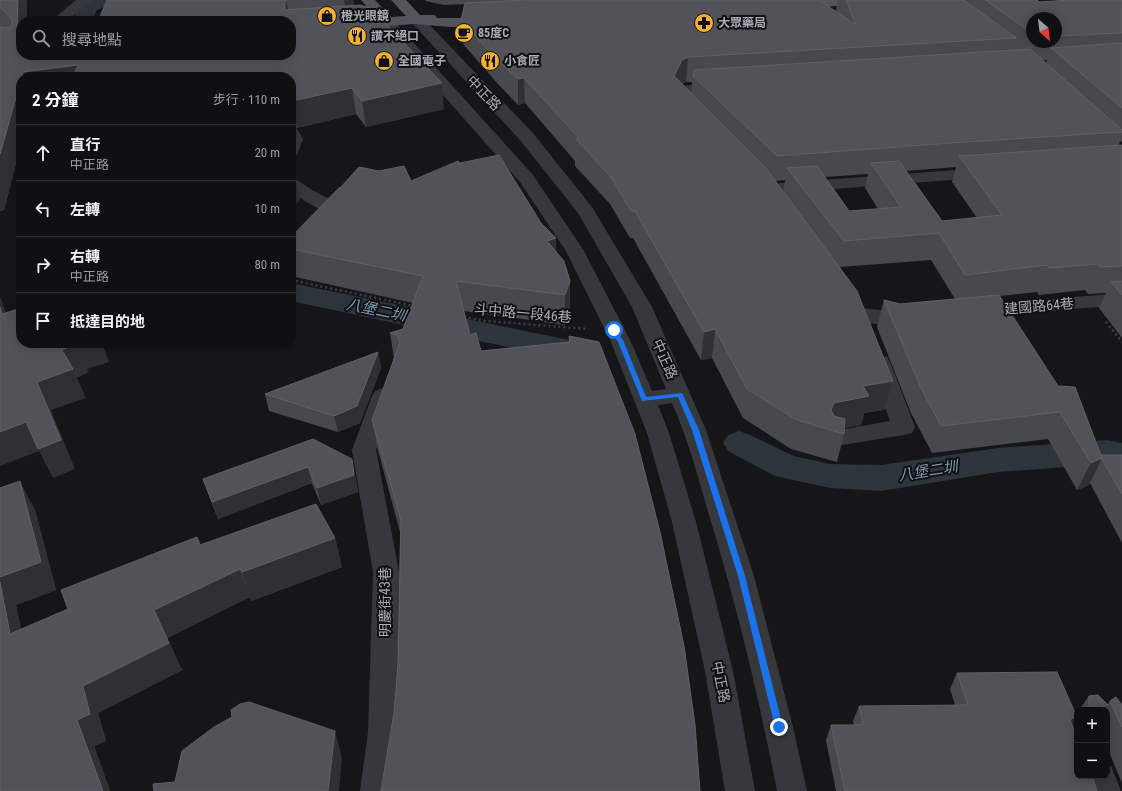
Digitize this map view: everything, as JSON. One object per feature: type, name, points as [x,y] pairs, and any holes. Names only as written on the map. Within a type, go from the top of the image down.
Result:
[{"type":"main road","name":"中正路","points":[[368,0],[387,22]]},
{"type":"main road","name":"中正路","points":[[398,0],[417,20]]},
{"type":"main road","points":[[777,6],[864,0]]},
{"type":"main road","points":[[387,22],[417,20],[495,10]]},
{"type":"main road","points":[[417,20],[450,23],[508,21]]},
{"type":"street","points":[[64,16],[85,0]]},
{"type":"street","name":"中正路","points":[[417,20],[526,136],[586,211],[642,307],[695,430],[741,576],[779,727],[792,791]]},
{"type":"street","points":[[350,25],[387,22]]},
{"type":"street","name":"中正路","points":[[387,22],[527,179],[575,251],[621,342],[658,433],[684,522],[719,671],[740,791]]},
{"type":"street","points":[[703,124],[681,102],[686,89],[733,86]]},
{"type":"street","points":[[782,208],[763,184],[996,172]]},
{"type":"street","points":[[296,187],[339,211]]},
{"type":"street","name":"建國路64巷","points":[[959,313],[1122,299]]},
{"type":"street","points":[[836,438],[904,427],[863,323],[890,318],[928,315]]},
{"type":"street","name":"明慶街43巷","points":[[375,791],[383,732],[386,572],[364,450],[392,371]]},
{"type":"street","points":[[644,400],[680,394]]},
{"type":"street","points":[[1101,779],[1106,791]]},
{"type":"path","points":[[296,281],[416,307]]},
{"type":"path","name":"斗中路一段46巷","points":[[462,316],[485,321],[614,330]]},
{"type":"building","points":[[0,0],[18,0],[17,16],[16,16],[16,60],[296,60],[296,16],[100,16],[107,0],[287,0],[285,1],[285,10],[360,5],[372,9],[442,83],[362,101],[352,88],[296,100],[296,72],[75,72],[78,65],[16,72],[16,98],[0,154],[0,27],[12,27],[12,19],[0,7]]},
{"type":"building","points":[[528,0],[819,0],[856,25],[846,0],[964,0],[1016,38],[688,57],[682,60],[674,76],[765,167],[857,291],[893,381],[863,386],[869,396],[834,403],[831,410],[834,416],[845,419],[844,434],[797,420],[747,389],[715,329],[704,332],[635,211],[631,211],[611,177],[576,139],[579,138],[524,78],[518,79],[496,59],[461,20],[465,3]]},
{"type":"building","points":[[985,0],[1037,0],[1039,2],[1069,0],[1122,0],[1122,33],[1062,36],[1062,12],[1026,12],[1026,29]]},
{"type":"building","points":[[1122,43],[1122,108],[1051,48]]},
{"type":"building","points":[[1030,49],[1122,130],[1122,132],[777,156],[693,76],[695,70]]},
{"type":"building","points":[[1122,145],[1122,266],[1100,267],[1097,264],[1050,268],[1047,265],[965,275],[939,233],[844,241],[787,168],[817,166],[849,211],[901,207],[871,163],[899,161],[942,221],[1002,215],[959,156]]},
{"type":"building","points":[[499,155],[541,223],[556,238],[547,241],[564,261],[570,281],[565,295],[456,281],[470,335],[476,333],[481,351],[570,342],[569,336],[599,342],[635,434],[660,532],[684,646],[695,725],[700,791],[381,791],[394,713],[398,664],[401,520],[372,420],[400,342],[397,335],[390,333],[403,329],[423,276],[296,250],[296,232],[359,167],[379,171],[404,166],[411,181],[458,161],[460,163]]},
{"type":"building","points":[[1122,281],[1122,295],[1111,282]]},
{"type":"building","points":[[999,295],[1058,386],[1075,387],[1102,458],[1091,463],[1060,412],[941,426],[920,386],[884,300],[900,304]]},
{"type":"building","points":[[0,307],[2,314],[16,310],[16,348],[66,348],[62,350],[73,369],[37,382],[61,440],[38,449],[26,422],[0,432]]},
{"type":"building","points":[[378,352],[357,406],[334,416],[265,394]]},
{"type":"building","points":[[313,439],[352,459],[354,475],[317,488],[308,467],[212,502],[203,479]]},
{"type":"building","points":[[1101,455],[1122,455],[1122,494],[1102,459]]},
{"type":"building","points":[[20,481],[41,562],[0,577],[0,488]]},
{"type":"building","points":[[316,504],[335,538],[242,572],[240,569],[154,610],[169,643],[83,686],[90,714],[77,720],[103,791],[0,791],[0,582],[10,634],[68,609],[61,590],[197,537],[200,545]]},
{"type":"building","points":[[1057,672],[1074,710],[1074,718],[1070,719],[1074,730],[1074,779],[1093,779],[1097,791],[845,791],[831,725],[863,725],[859,706],[968,705],[957,673]]},
{"type":"building","points":[[1098,695],[1108,705],[1102,707],[1089,707],[1089,696]]},
{"type":"building","points":[[1116,697],[1122,705],[1122,727],[1110,701]]},
{"type":"building","points":[[249,702],[335,731],[328,791],[154,791],[153,784],[175,782],[182,751],[214,727],[232,717],[231,710],[240,704]]},
{"type":"waterway","name":"八堡二圳","points":[[85,16],[87,8],[101,0]]},
{"type":"waterway","name":"八堡二圳","points":[[296,293],[579,352]]},
{"type":"waterway","name":"八堡二圳","points":[[739,443],[787,467],[830,476],[881,478],[998,460],[1107,452],[1122,455]]},
{"type":"place","name":"橙光眼鏡","points":[[327,16]]},
{"type":"place","name":"大眾藥局","points":[[704,23]]},
{"type":"place","name":"85度C","points":[[464,33]]},
{"type":"place","name":"讚不絕口","points":[[357,36]]},
{"type":"place","name":"全國電子","points":[[384,61]]},
{"type":"place","name":"小食匠","points":[[490,61]]},
{"type":"route","points":[[614,330],[621,342],[644,400],[680,394],[695,430],[741,576],[779,727]]}]
